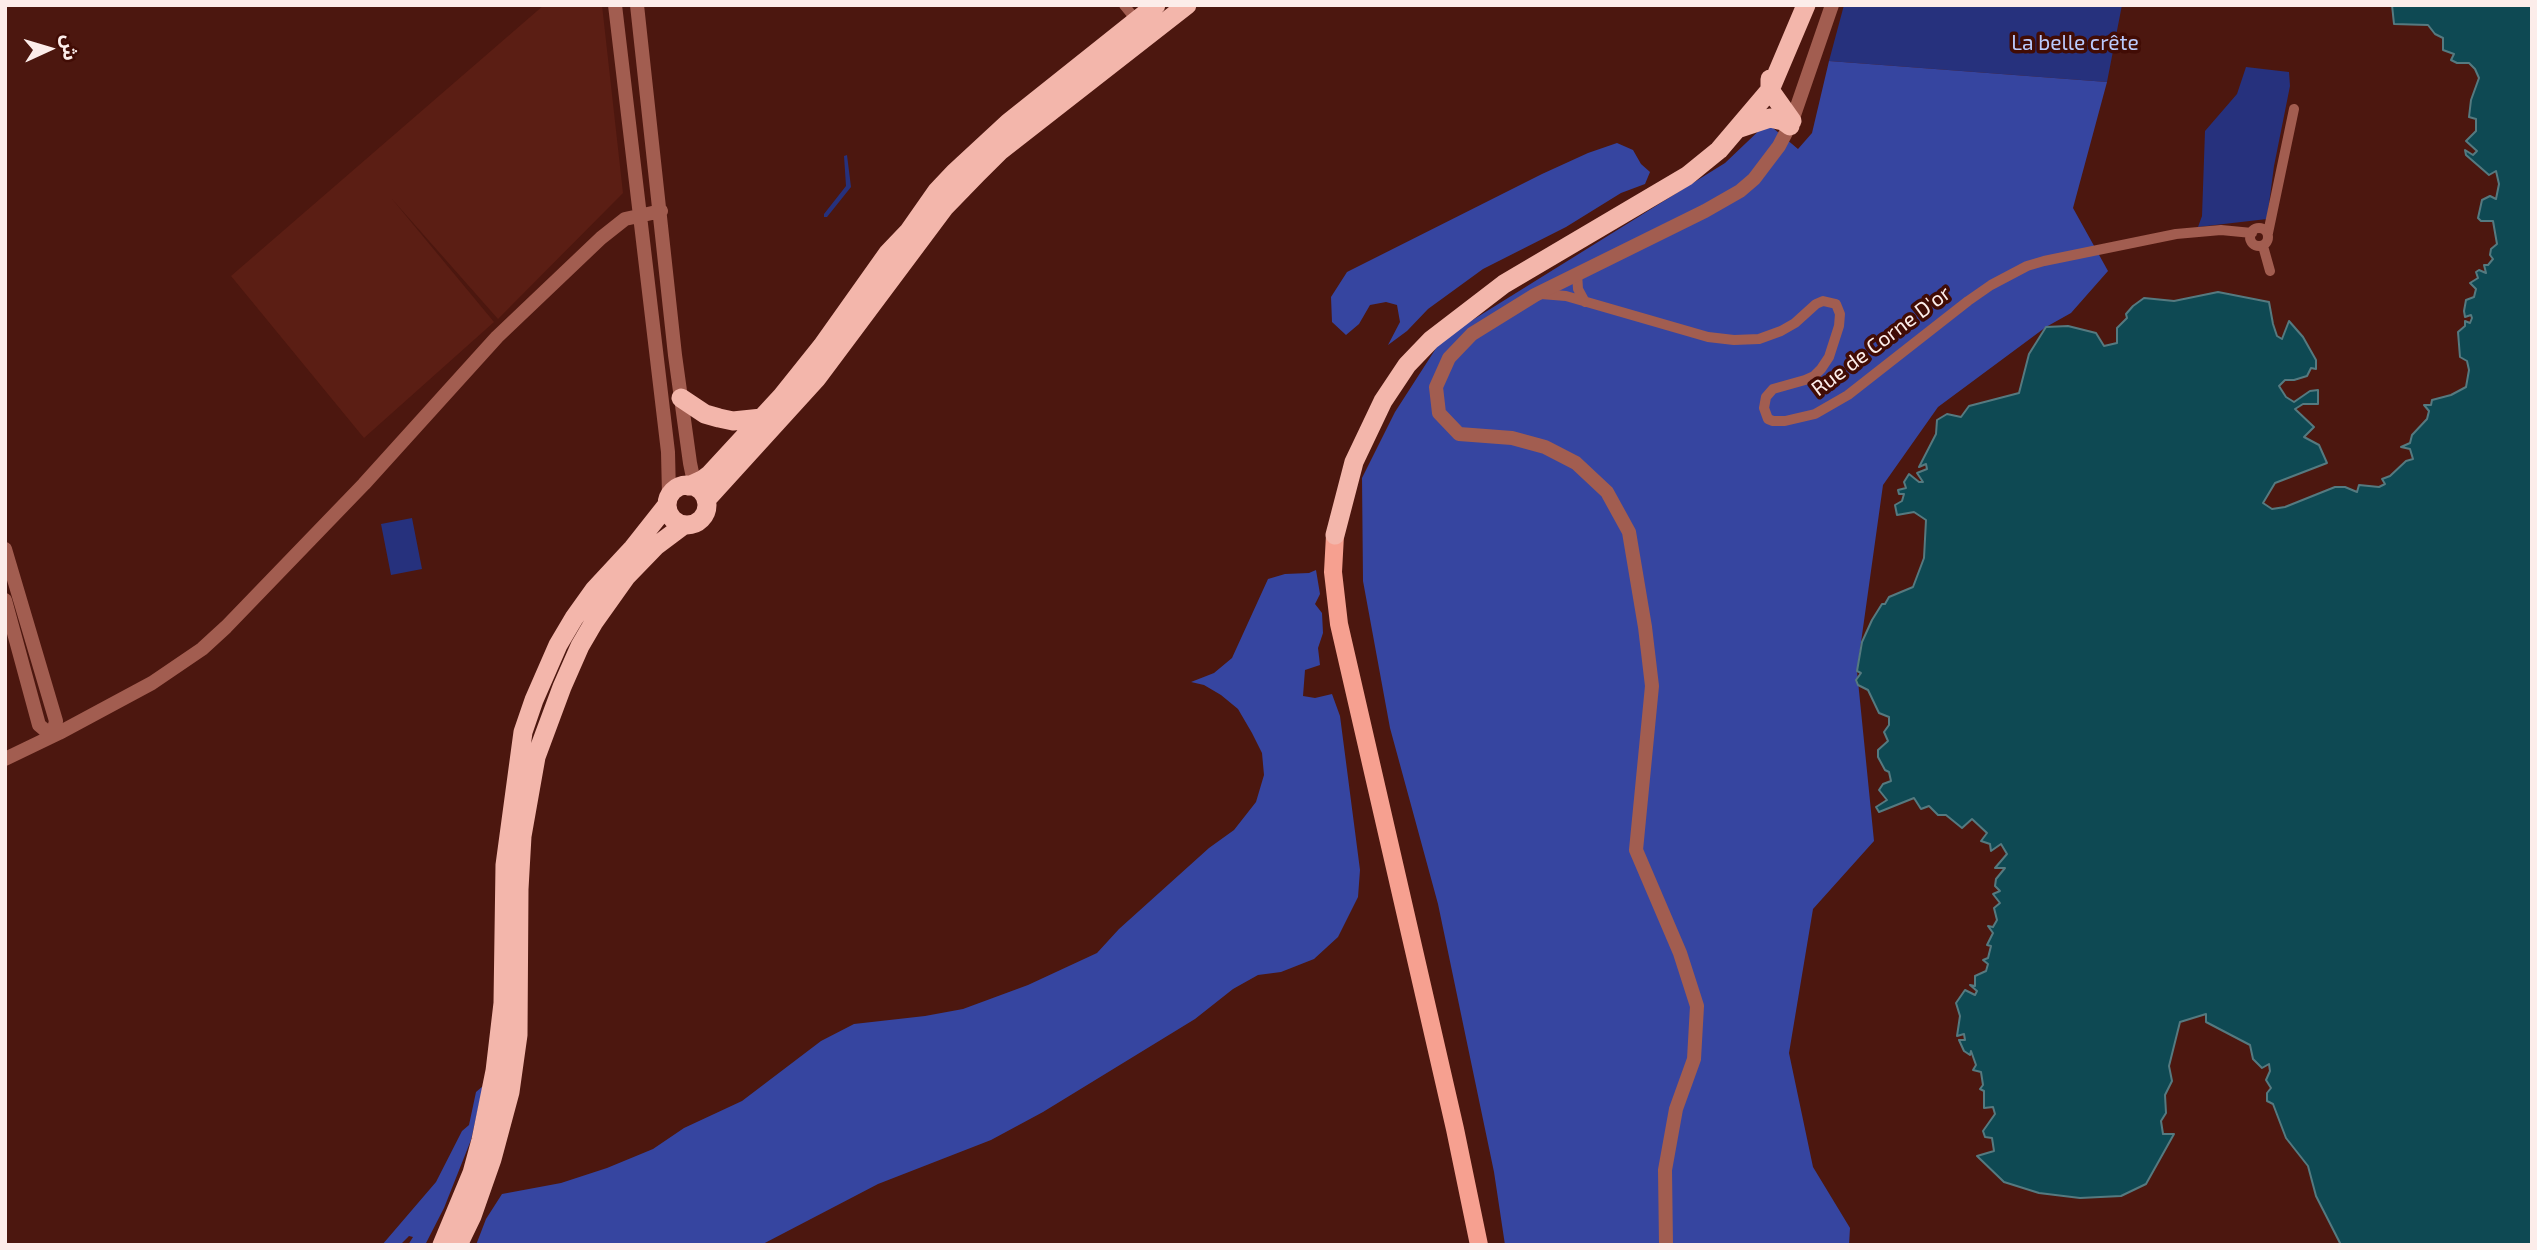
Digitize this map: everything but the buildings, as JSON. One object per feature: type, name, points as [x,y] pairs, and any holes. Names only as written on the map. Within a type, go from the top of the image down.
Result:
[{"type":"highway","points":[[696,489],[803,371],[888,253],[909,231],[937,191],[954,173],[1008,123],[1156,5]]},
{"type":"highway","points":[[442,1245],[472,1173],[495,1071],[503,1003],[505,865],[523,732],[558,645],[574,618],[594,590],[641,538],[676,489],[696,489],[817,378],[944,208],[976,174],[1000,151],[1187,5]]},
{"type":"highway","points":[[1335,535],[1338,502],[1354,452],[1367,420],[1403,363],[1428,335],[1471,301],[1662,180],[1704,150],[1735,116],[1765,72],[1795,5]]},
{"type":"highway","points":[[1335,535],[1354,462],[1383,401],[1407,365],[1432,340],[1504,284],[1687,176],[1719,150],[1770,90],[1806,5]]},
{"type":"highway","points":[[1777,48],[1770,74],[1770,90],[1791,124]]},
{"type":"highway","points":[[1739,128],[1770,117],[1791,124]]},
{"type":"highway","points":[[681,398],[705,414],[719,418],[748,421],[762,418]]},
{"type":"highway","points":[[458,1245],[472,1216],[488,1170],[510,1092],[518,1035],[522,836],[536,757],[566,677],[608,600],[665,538],[684,525],[696,523],[702,517],[706,510],[696,489]]},
{"type":"highway","points":[[668,500],[671,518],[684,525]]},
{"type":"main road","points":[[1335,535],[1334,572],[1339,624],[1479,1245]]},
{"type":"street","points":[[615,5],[669,460],[668,500]]},
{"type":"street","points":[[638,5],[681,398],[696,489]]},
{"type":"street","points":[[1124,5],[1137,21]]},
{"type":"street","points":[[1666,1245],[1665,1170],[1676,1109],[1693,1059],[1697,1006],[1681,953],[1636,850],[1652,686],[1646,627],[1629,532],[1606,492],[1576,463],[1545,447],[1512,438],[1459,434],[1439,413],[1436,387],[1449,358],[1472,334],[1535,295],[1677,226],[1740,191],[1766,164],[1791,124],[1832,5]]},
{"type":"street","points":[[2263,246],[2268,241],[2294,109]]},
{"type":"street","points":[[5,759],[168,673],[213,640],[364,484],[498,337],[601,238],[625,219],[661,211]]},
{"type":"street","points":[[2263,246],[2253,243],[2252,233],[2260,228],[2268,233]]},
{"type":"street","name":"Rue de Corne D'or","points":[[1585,302],[1662,321],[1708,337],[1734,340],[1759,339],[1795,323],[1816,304],[1823,301],[1836,304],[1840,314],[1839,326],[1829,357],[1821,369],[1805,380],[1773,389],[1766,397],[1764,408],[1768,419],[1785,421],[1815,414],[1848,396],[1968,301],[2027,266],[2176,234],[2221,230],[2252,233]]},
{"type":"street","points":[[2263,246],[2270,271]]},
{"type":"street","points":[[1577,273],[1578,289],[1585,302]]},
{"type":"street","points":[[1535,295],[1556,294],[1585,302]]},
{"type":"street","points":[[5,549],[56,721],[52,736]]},
{"type":"street","points":[[5,600],[39,725],[52,736]]},
{"type":"shaded area","points":[[544,5],[602,5],[623,193],[498,319],[392,199],[494,322],[364,438],[231,276]]},
{"type":"shaded area","points":[[1829,61],[2107,82],[2073,208],[2108,271],[2071,313],[2046,327],[1938,407],[1883,485],[1857,671],[1874,841],[1813,909],[1789,1053],[1813,1167],[1850,1228],[1849,1245],[1505,1245],[1494,1172],[1438,904],[1390,728],[1363,581],[1362,478],[1395,412],[1442,339],[1725,163],[1767,123],[1798,149],[1812,133]]},
{"type":"shaded area","points":[[1617,143],[1633,150],[1641,164],[1650,172],[1645,184],[1621,193],[1566,227],[1483,269],[1428,309],[1407,331],[1388,345],[1400,322],[1397,305],[1386,302],[1370,305],[1359,324],[1346,335],[1332,322],[1331,297],[1347,272],[1542,174]]},
{"type":"shaded area","points":[[1316,570],[1320,594],[1315,604],[1322,613],[1323,633],[1318,648],[1320,665],[1305,670],[1303,696],[1315,698],[1332,694],[1340,716],[1360,870],[1358,897],[1338,937],[1314,959],[1281,972],[1258,975],[1233,989],[1195,1019],[1043,1112],[991,1140],[878,1184],[761,1245],[476,1245],[486,1219],[502,1194],[561,1183],[653,1149],[684,1128],[742,1101],[821,1041],[854,1024],[963,1009],[1028,985],[1097,953],[1119,929],[1209,848],[1234,830],[1256,802],[1264,775],[1262,753],[1252,733],[1238,709],[1204,685],[1191,682],[1214,673],[1232,658],[1268,579]]},
{"type":"shaded area","points":[[483,1086],[471,1140],[444,1208],[425,1245],[408,1245],[413,1237],[409,1236],[400,1245],[382,1245],[436,1182],[462,1131],[469,1125],[476,1092]]},
{"type":"green space","name":"La belle crête","points":[[1844,5],[2122,5],[2107,82],[1829,61]]},
{"type":"green space","points":[[2246,67],[2289,72],[2290,86],[2274,166],[2267,219],[2198,227],[2202,216],[2205,131],[2237,94]]},
{"type":"green space","points":[[847,155],[851,187],[827,217],[824,217],[846,186],[844,156]]},
{"type":"green space","points":[[412,518],[422,569],[391,575],[381,524]]},
{"type":"water","points":[[2392,5],[2532,5],[2532,1245],[2341,1245],[2316,1196],[2308,1166],[2286,1138],[2273,1104],[2267,1101],[2267,1093],[2271,1088],[2266,1080],[2270,1071],[2269,1064],[2262,1068],[2253,1059],[2250,1045],[2206,1022],[2206,1014],[2180,1022],[2169,1066],[2172,1081],[2165,1095],[2166,1113],[2161,1121],[2163,1134],[2174,1134],[2146,1184],[2121,1196],[2080,1198],[2039,1193],[2004,1182],[1977,1156],[1994,1151],[1992,1138],[1985,1137],[1983,1131],[1995,1114],[1993,1107],[1984,1108],[1984,1091],[1980,1089],[1983,1085],[1981,1072],[1973,1070],[1976,1065],[1971,1051],[1970,1055],[1964,1051],[1959,1040],[1965,1040],[1964,1034],[1957,1036],[1960,1016],[1956,1003],[1965,990],[1975,995],[1977,991],[1970,985],[1975,986],[1975,976],[1986,971],[1988,964],[1983,960],[1988,958],[1991,946],[1987,945],[1993,933],[1988,926],[1993,927],[1997,920],[1994,908],[2000,903],[1993,894],[2000,891],[1995,886],[1996,879],[2005,868],[1995,868],[2007,854],[2001,844],[1991,851],[1990,844],[1981,841],[1987,833],[1972,819],[1962,828],[1946,815],[1938,815],[1929,806],[1921,809],[1914,798],[1879,812],[1876,807],[1887,800],[1879,790],[1883,784],[1891,781],[1889,772],[1878,757],[1878,750],[1888,741],[1884,732],[1889,725],[1889,717],[1879,713],[1868,690],[1858,685],[1856,680],[1861,673],[1857,671],[1862,642],[1872,620],[1889,597],[1913,587],[1924,558],[1926,520],[1914,512],[1897,515],[1895,505],[1902,501],[1904,494],[1899,494],[1898,490],[1906,488],[1904,482],[1909,474],[1923,482],[1917,473],[1927,469],[1926,464],[1919,467],[1936,434],[1937,420],[1947,414],[1961,417],[1969,406],[2019,393],[2029,354],[2046,327],[2068,326],[2096,333],[2104,346],[2117,343],[2117,328],[2127,318],[2126,314],[2133,306],[2144,298],[2174,301],[2218,292],[2269,302],[2277,336],[2282,339],[2289,321],[2303,337],[2316,360],[2316,369],[2311,368],[2307,376],[2285,380],[2279,386],[2286,397],[2294,402],[2310,391],[2318,390],[2318,404],[2303,404],[2295,409],[2314,427],[2304,437],[2319,445],[2327,463],[2275,483],[2263,503],[2272,509],[2285,507],[2335,487],[2345,487],[2357,492],[2359,485],[2379,487],[2385,484],[2382,479],[2390,476],[2406,461],[2413,459],[2410,449],[2401,447],[2410,443],[2412,435],[2427,419],[2429,411],[2424,405],[2431,405],[2432,400],[2451,395],[2466,387],[2469,370],[2467,361],[2460,357],[2458,332],[2465,326],[2465,321],[2470,323],[2472,318],[2471,315],[2465,317],[2464,311],[2466,300],[2474,297],[2476,289],[2470,283],[2478,278],[2476,272],[2479,270],[2486,273],[2484,265],[2488,265],[2493,259],[2490,255],[2491,249],[2497,244],[2493,221],[2481,221],[2478,218],[2482,200],[2490,196],[2496,199],[2499,184],[2496,171],[2489,175],[2466,155],[2465,150],[2473,155],[2477,151],[2466,141],[2476,131],[2476,119],[2469,117],[2471,100],[2479,78],[2475,69],[2469,63],[2451,60],[2454,54],[2443,50],[2443,38],[2435,34],[2428,25],[2394,24]]}]
